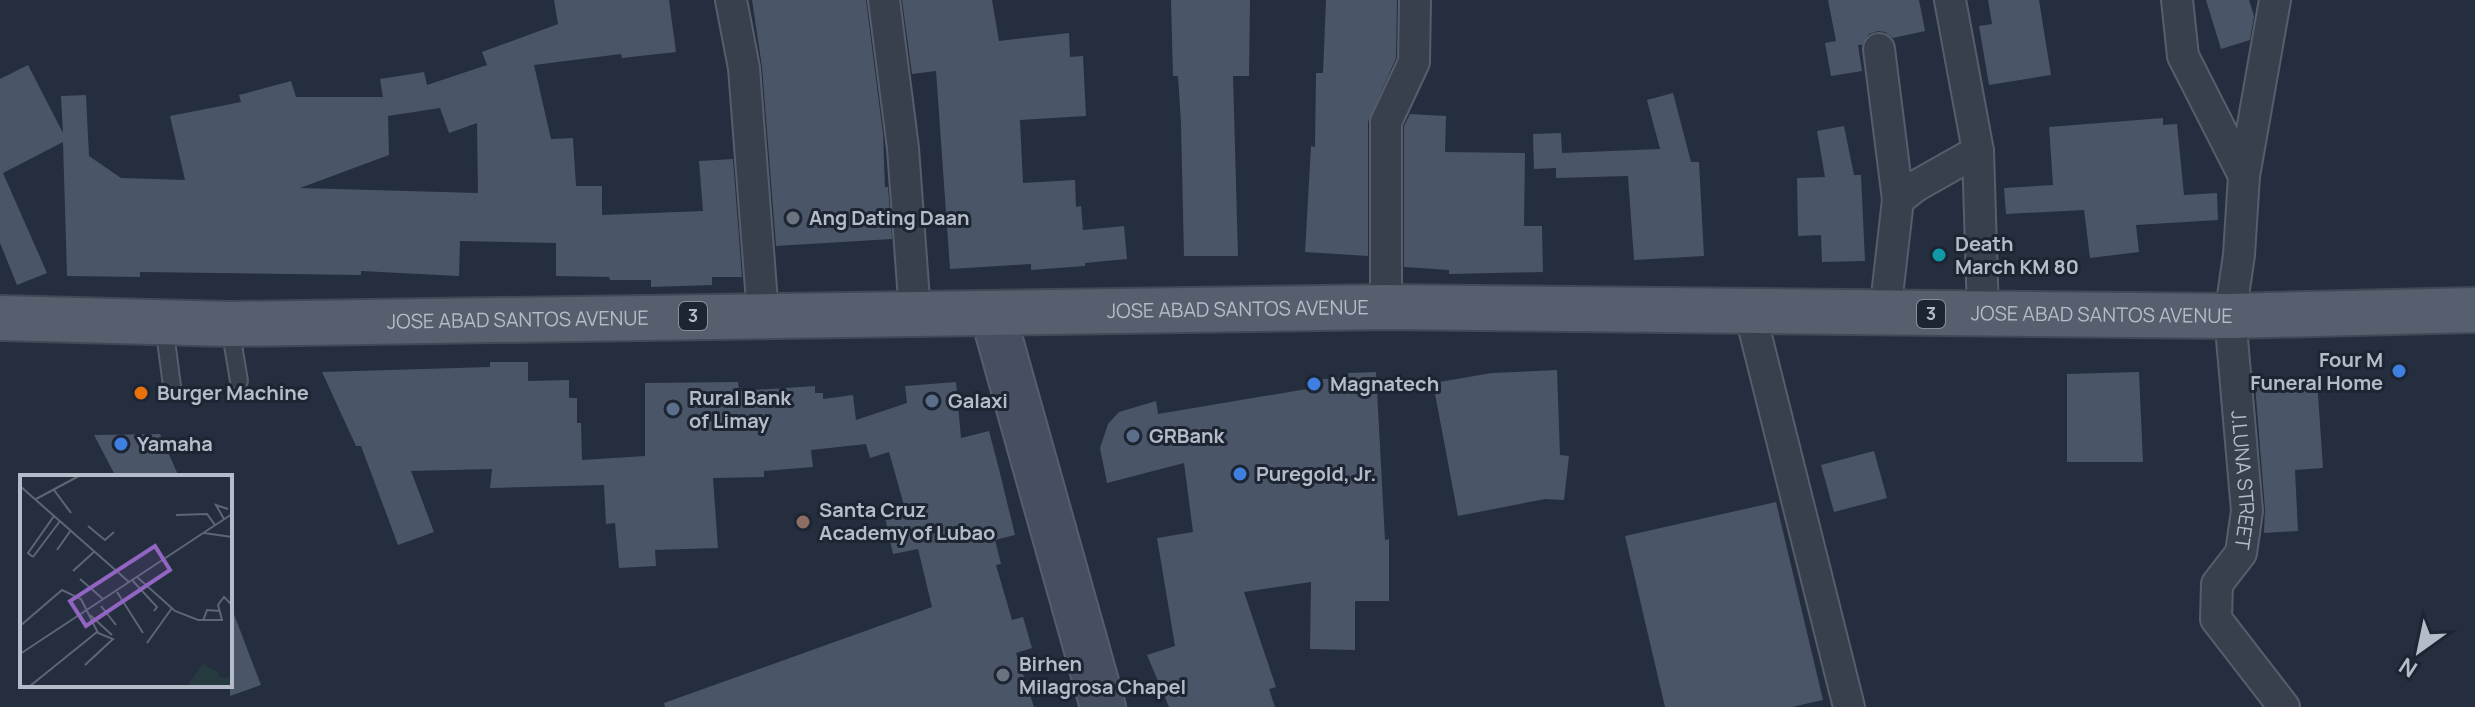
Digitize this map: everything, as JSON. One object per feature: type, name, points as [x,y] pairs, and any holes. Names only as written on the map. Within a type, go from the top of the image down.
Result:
[{"type":"main road","name":"JOSE ABAD SANTOS AVENUE","points":[[0,318],[229,324],[1386,307],[2230,316],[2475,310]]},
{"type":"main road","points":[[993,315],[1103,707]]},
{"type":"street","points":[[731,0],[744,68],[763,315]]},
{"type":"street","points":[[884,0],[903,148],[915,314]]},
{"type":"street","points":[[1386,307],[1386,122],[1414,62],[1415,0]]},
{"type":"street","points":[[1950,0],[1978,151],[1983,314]]},
{"type":"street","points":[[2177,0],[2183,56],[2244,176]]},
{"type":"street","name":"J.LUNA STREET","points":[[2275,0],[2244,176],[2239,255],[2230,316],[2247,511],[2241,553],[2217,584],[2216,619],[2284,707]]},
{"type":"street","points":[[1879,49],[1898,200],[1885,313]]},
{"type":"street","points":[[1898,200],[1916,186],[1978,151]]},
{"type":"street","points":[[1750,312],[1849,707]]},
{"type":"lane","points":[[164,323],[172,386]]},
{"type":"lane","points":[[229,324],[239,381]]},
{"type":"building","points":[[554,0],[669,0],[676,52],[622,58],[621,54],[534,65],[551,139],[573,138],[576,186],[602,186],[602,215],[703,211],[699,161],[733,159],[742,277],[712,277],[712,285],[651,287],[651,280],[556,276],[556,243],[460,241],[459,276],[361,271],[361,275],[140,272],[140,277],[67,276],[63,142],[3,173],[47,273],[17,285],[0,243],[0,79],[28,65],[63,133],[61,96],[86,95],[89,156],[121,178],[185,180],[170,116],[241,102],[239,95],[291,81],[296,97],[383,97],[380,79],[424,72],[427,85],[487,65],[482,52],[558,24]],"holes":[[[440,108],[449,133],[477,123],[478,193],[300,188],[389,155],[388,116]]]},
{"type":"building","points":[[752,0],[866,0],[883,134],[885,187],[888,187],[892,239],[776,246],[762,67]]},
{"type":"building","points":[[902,0],[992,0],[999,41],[1069,33],[1070,57],[1083,56],[1086,116],[1020,120],[1023,183],[1075,180],[1076,207],[1081,206],[1083,230],[1124,226],[1127,259],[1031,270],[1031,264],[950,269],[936,71],[912,74]]},
{"type":"building","points":[[1171,0],[1250,0],[1249,76],[1233,76],[1238,256],[1184,256],[1181,123],[1178,76],[1173,76]]},
{"type":"building","points":[[1326,0],[1397,0],[1396,58],[1368,122],[1368,256],[1305,252],[1311,146],[1315,147],[1316,73],[1323,73]]},
{"type":"building","points":[[1828,0],[1919,0],[1925,31],[1893,38],[1885,32],[1869,34],[1862,45],[1858,45],[1862,71],[1831,76],[1825,43],[1836,41]]},
{"type":"building","points":[[1988,0],[2039,0],[2051,75],[1989,85],[1979,26],[1992,24]]},
{"type":"building","points":[[2206,0],[2249,0],[2254,16],[2250,40],[2221,49]]},
{"type":"building","points":[[1673,93],[1691,162],[1699,162],[1704,256],[1634,260],[1628,176],[1556,178],[1556,168],[1534,169],[1533,134],[1561,133],[1562,153],[1660,149],[1647,100]]},
{"type":"building","points":[[1410,114],[1446,116],[1445,152],[1525,153],[1524,226],[1542,226],[1543,272],[1449,274],[1449,270],[1404,267],[1404,126]]},
{"type":"building","points":[[2163,118],[2163,125],[2177,124],[2184,195],[2217,193],[2218,220],[2136,225],[2139,252],[2090,258],[2084,210],[2006,214],[2004,188],[2053,185],[2049,127]]},
{"type":"building","points":[[1844,126],[1854,175],[1861,175],[1865,261],[1822,262],[1821,235],[1798,236],[1797,178],[1825,177],[1817,131]]},
{"type":"building","points":[[490,362],[528,362],[528,381],[569,380],[569,398],[577,398],[582,460],[645,456],[645,383],[738,382],[739,391],[815,386],[815,393],[823,393],[823,399],[853,395],[856,420],[907,403],[905,386],[956,382],[961,438],[989,431],[1015,535],[995,540],[1001,564],[996,565],[1012,620],[1023,617],[1032,648],[1016,653],[1034,707],[665,707],[664,703],[932,607],[918,549],[893,554],[884,513],[905,509],[889,452],[870,458],[866,444],[811,450],[813,467],[764,471],[764,477],[713,478],[718,548],[655,550],[656,566],[619,568],[615,523],[606,524],[604,485],[490,488],[492,469],[411,471],[434,532],[398,545],[361,446],[356,446],[322,372],[490,367]]},
{"type":"building","points":[[1557,370],[1560,455],[1569,456],[1564,500],[1545,499],[1458,516],[1433,383],[1492,373]]},
{"type":"building","points":[[1376,372],[1385,540],[1389,539],[1389,601],[1355,601],[1355,650],[1310,649],[1311,582],[1244,592],[1276,687],[1269,689],[1275,707],[1169,707],[1147,655],[1175,646],[1157,538],[1193,532],[1184,463],[1107,483],[1100,448],[1108,424],[1119,412],[1156,401],[1158,414],[1307,389],[1306,380],[1348,378],[1348,373]]},
{"type":"building","points":[[2139,372],[2143,462],[2067,462],[2067,374]]},
{"type":"building","points":[[2317,380],[2323,468],[2295,470],[2298,531],[2264,533],[2265,509],[2255,385]]},
{"type":"building","points":[[160,434],[178,475],[115,475],[94,435]]},
{"type":"building","points":[[1874,451],[1887,498],[1834,512],[1821,465]]},
{"type":"building","points":[[1776,502],[1823,700],[1792,707],[1665,707],[1625,536]]},
{"type":"building","points":[[232,609],[261,685],[230,696],[232,687]]},
{"type":"place","name":"Ang Dating Daan","points":[[793,218]]},
{"type":"place","name":"Death March KM 80","points":[[1939,255]]},
{"type":"place","name":"Four M Funeral Home","points":[[2399,371]]},
{"type":"place","name":"Magnatech","points":[[1314,384]]},
{"type":"place","name":"Burger Machine","points":[[141,393]]},
{"type":"place","name":"Galaxi","points":[[932,401]]},
{"type":"place","name":"Rural Bank of Limay","points":[[673,409]]},
{"type":"place","name":"GRBank","points":[[1133,436]]},
{"type":"place","name":"Yamaha","points":[[121,444]]},
{"type":"place","name":"Puregold, Jr.","points":[[1240,474]]},
{"type":"place","name":"Santa Cruz Academy of Lubao","points":[[803,522]]},
{"type":"place","name":"Birhen Milagrosa Chapel","points":[[1003,675]]}]
